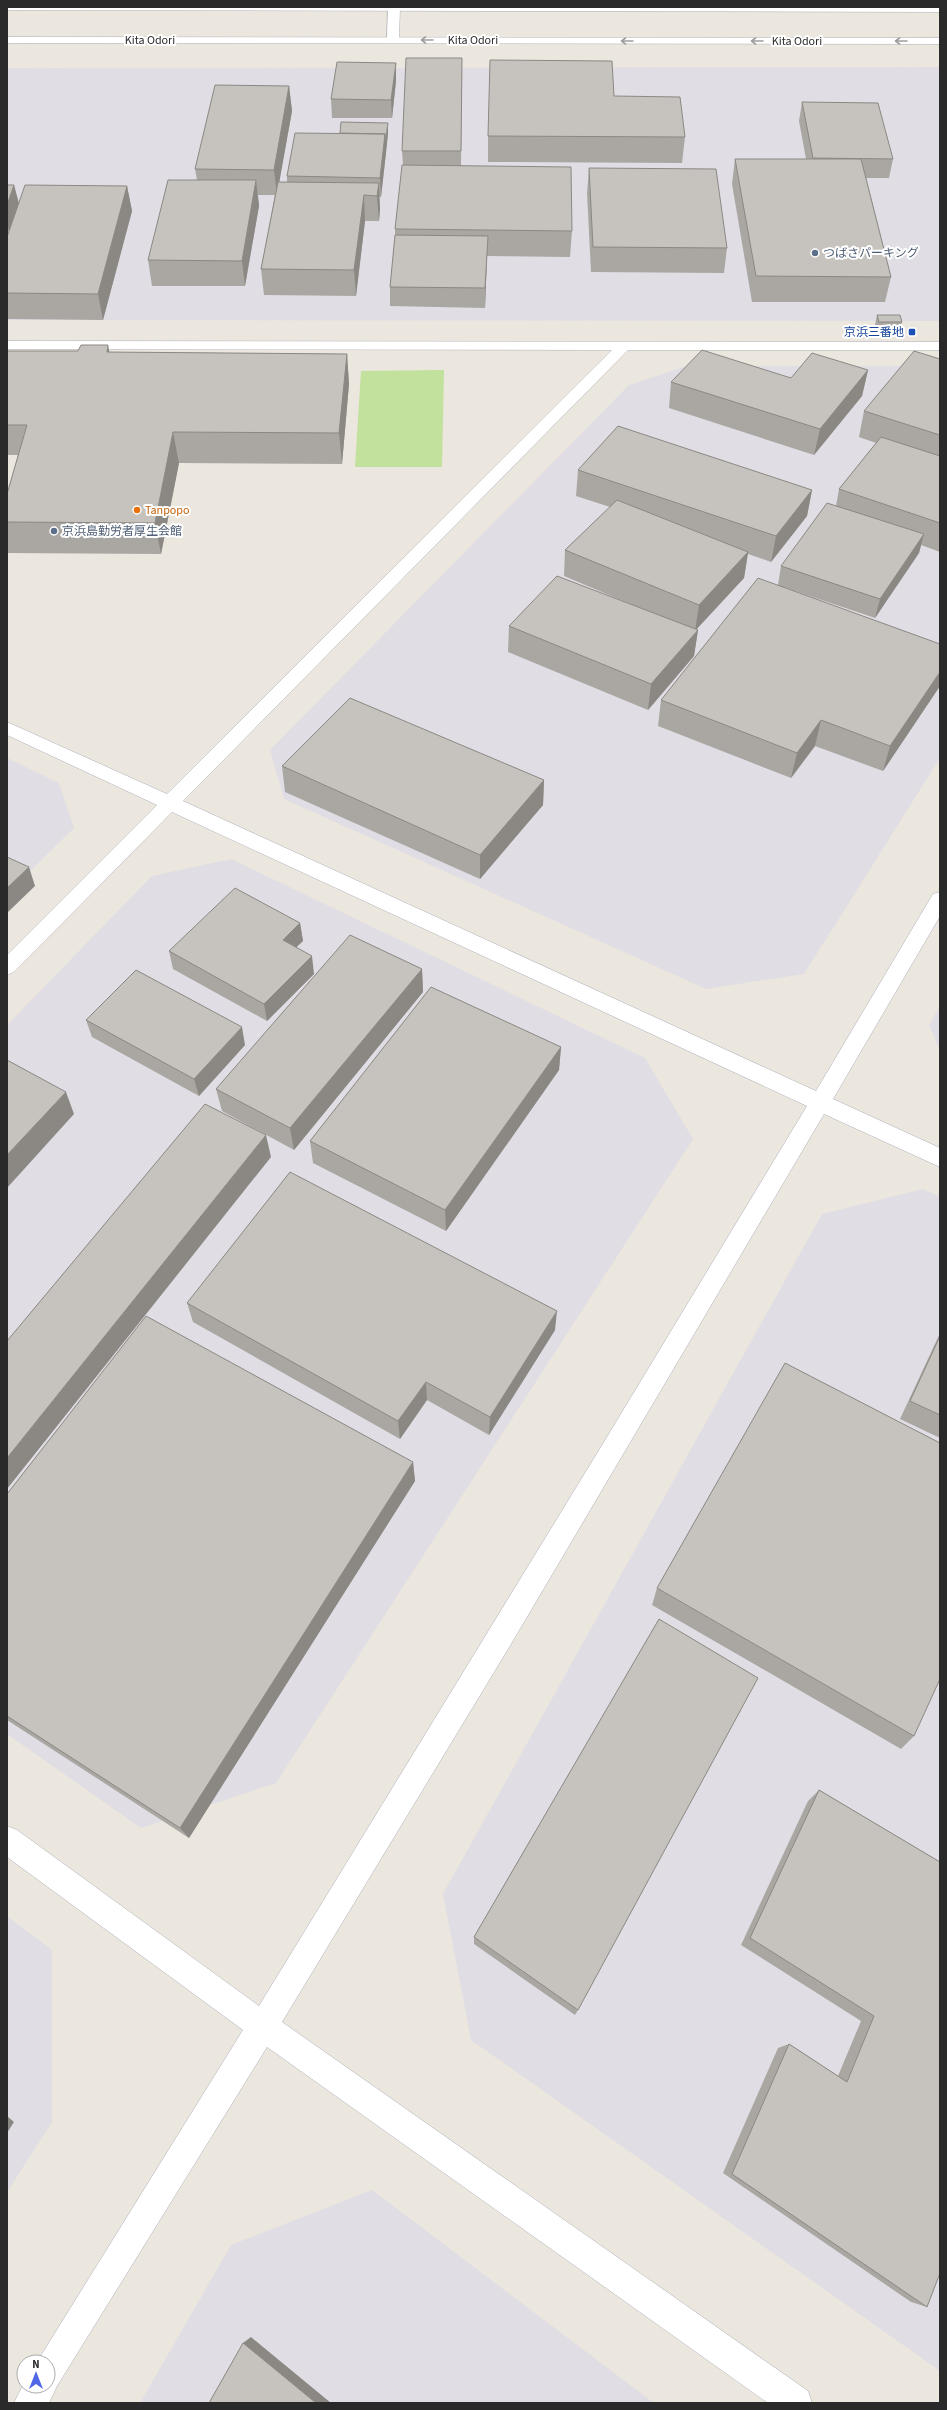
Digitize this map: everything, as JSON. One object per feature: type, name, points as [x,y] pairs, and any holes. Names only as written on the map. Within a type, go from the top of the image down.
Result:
[{"type":"street","points":[[7,7],[940,9]]},
{"type":"street","points":[[393,40],[394,8]]},
{"type":"street","name":"Kita Odori","points":[[7,40],[940,41]]},
{"type":"street","points":[[7,345],[940,346]]},
{"type":"street","points":[[7,967],[624,346]]},
{"type":"street","points":[[7,728],[168,804],[940,1158]]},
{"type":"street","points":[[56,2361],[263,2027],[820,1104],[940,899]]},
{"type":"street","points":[[7,1840],[263,2027],[796,2403]]},
{"type":"street","points":[[30,2403],[36,2394]]},
{"type":"shaded area","points":[[940,67],[940,321],[7,320],[7,68]]},
{"type":"shaded area","points":[[687,366],[940,366],[940,758],[804,974],[706,989],[284,799],[270,750],[629,385]]},
{"type":"shaded area","points":[[7,758],[59,783],[74,828],[7,894]]},
{"type":"shaded area","points":[[231,859],[645,1058],[693,1139],[276,1783],[141,1828],[7,1734],[7,1025],[152,876]]},
{"type":"shaded area","points":[[940,1006],[940,1050],[929,1025]]},
{"type":"shaded area","points":[[923,1189],[940,1197],[940,2371],[471,2040],[443,1894],[822,1214]]},
{"type":"shaded area","points":[[7,1916],[52,1950],[52,2122],[7,2192]]},
{"type":"shaded area","points":[[372,2190],[654,2403],[140,2403],[231,2245]]},
{"type":"green space","points":[[444,370],[442,467],[355,467],[361,371]]},
{"type":"building","points":[[406,58],[462,58],[461,151],[402,151]]},
{"type":"building","points":[[490,60],[612,61],[614,96],[680,97],[685,137],[488,136]]},
{"type":"building","points":[[337,62],[396,63],[391,100],[331,99]]},
{"type":"building","points":[[215,85],[289,86],[274,170],[195,169]]},
{"type":"building","points":[[802,102],[878,103],[893,159],[813,158]]},
{"type":"building","points":[[341,122],[388,123],[385,143],[385,134],[340,133]]},
{"type":"building","points":[[295,133],[385,134],[380,178],[287,176]]},
{"type":"building","points":[[735,159],[861,159],[891,277],[756,276]]},
{"type":"building","points":[[402,165],[571,167],[572,231],[395,229]]},
{"type":"building","points":[[589,168],[716,169],[727,248],[593,247]]},
{"type":"building","points":[[168,180],[256,180],[242,261],[148,260]]},
{"type":"building","points":[[278,182],[379,183],[377,196],[364,195],[354,270],[261,269]]},
{"type":"building","points":[[7,185],[14,185],[7,205]]},
{"type":"building","points":[[25,185],[127,186],[98,294],[7,293],[7,237]]},
{"type":"building","points":[[395,235],[488,236],[485,288],[390,287]]},
{"type":"building","points":[[877,315],[900,315],[902,322],[879,322]]},
{"type":"building","name":"京浜島勤労者厚生会館","points":[[81,345],[108,345],[107,352],[347,354],[339,433],[173,432],[155,523],[7,522],[7,494],[27,425],[7,425],[7,351],[78,351]]},
{"type":"building","points":[[702,350],[791,378],[812,353],[868,370],[820,429],[671,382]]},
{"type":"building","points":[[914,351],[940,359],[940,435],[864,411]]},
{"type":"building","points":[[618,426],[812,490],[776,536],[578,470]]},
{"type":"building","points":[[881,437],[940,456],[940,523],[839,489]]},
{"type":"building","points":[[617,500],[748,552],[699,605],[565,550]]},
{"type":"building","points":[[827,503],[924,534],[880,599],[781,566]]},
{"type":"building","points":[[557,576],[698,630],[651,684],[509,626]]},
{"type":"building","points":[[758,578],[940,644],[940,672],[890,746],[821,720],[797,753],[661,700]]},
{"type":"building","points":[[350,698],[544,780],[480,855],[282,766]]},
{"type":"building","points":[[7,857],[29,867],[7,888]]},
{"type":"building","points":[[235,888],[300,923],[283,940],[312,956],[264,1004],[169,951]]},
{"type":"building","points":[[350,935],[422,969],[290,1128],[216,1089]]},
{"type":"building","points":[[136,970],[242,1027],[194,1079],[86,1020]]},
{"type":"building","points":[[431,987],[561,1047],[445,1210],[310,1141]]},
{"type":"building","points":[[7,1060],[66,1092],[7,1155]]},
{"type":"building","points":[[205,1104],[266,1135],[7,1458],[7,1341]]},
{"type":"building","points":[[290,1172],[557,1311],[490,1417],[426,1382],[398,1421],[187,1303]]},
{"type":"building","points":[[146,1316],[413,1462],[180,1828],[7,1716],[7,1494]]},
{"type":"building","points":[[940,1336],[940,1415],[910,1401]]},
{"type":"building","points":[[785,1363],[940,1443],[940,1679],[914,1736],[657,1588]]},
{"type":"building","points":[[659,1619],[758,1678],[578,2010],[474,1937]]},
{"type":"building","points":[[819,1790],[940,1862],[940,2273],[927,2307],[732,2174],[789,2044],[847,2082],[874,2016],[750,1938]]},
{"type":"building","points":[[243,2343],[316,2403],[209,2403]]},
{"type":"place","name":"つばさパーキング","points":[[815,253]]},
{"type":"place","name":"京浜三番地","points":[[912,332]]},
{"type":"place","name":"Tanpopo","points":[[137,510]]},
{"type":"place","name":"京浜島勤労者厚生会館","points":[[54,531]]}]
